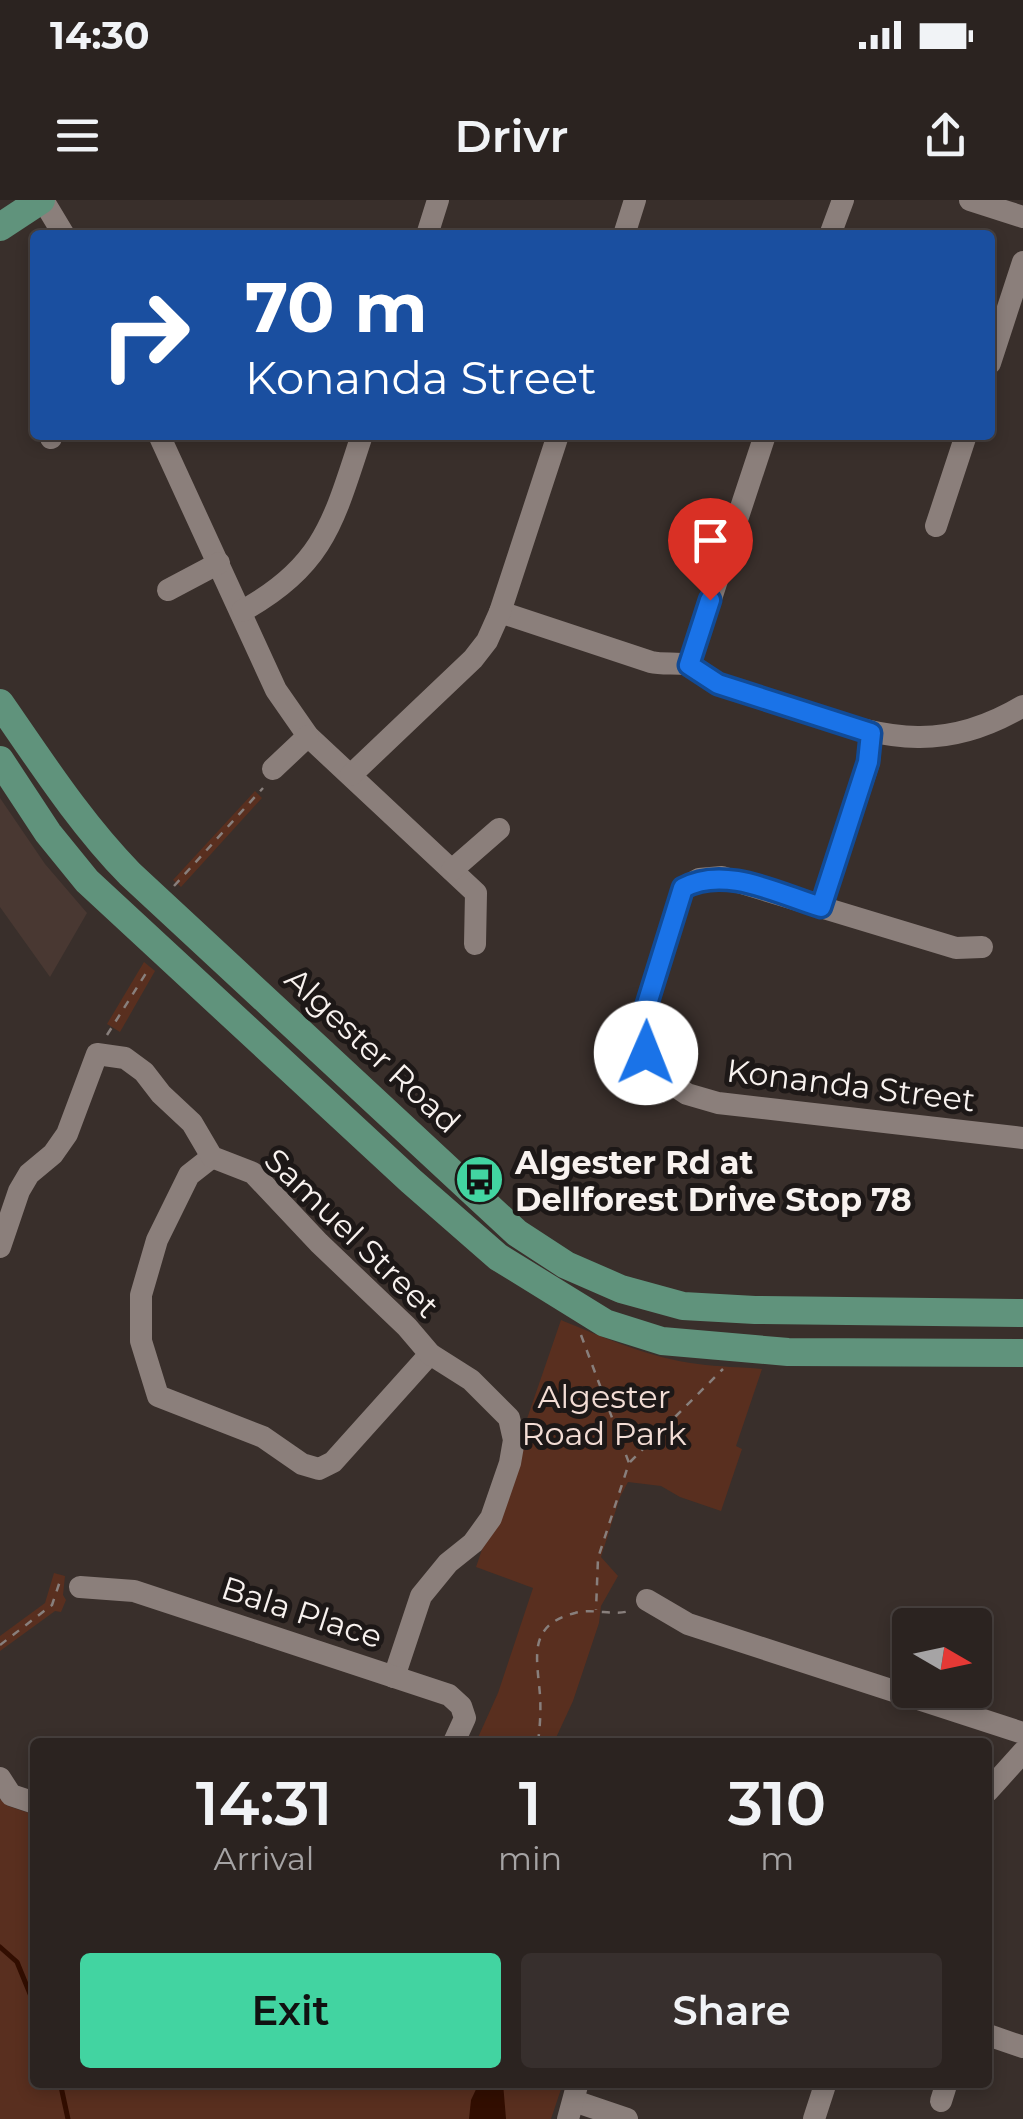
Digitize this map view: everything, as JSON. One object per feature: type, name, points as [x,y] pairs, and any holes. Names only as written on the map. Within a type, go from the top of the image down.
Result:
[{"type":"main road","points":[[0,228],[42,200]]},
{"type":"main road","name":"Algester Road","points":[[0,703],[102,846],[518,1233],[566,1265],[621,1289],[683,1306],[1023,1313]]},
{"type":"main road","points":[[0,760],[48,832],[87,881],[411,1181],[498,1257],[550,1292],[605,1323],[662,1341],[788,1352],[1023,1353]]},
{"type":"street","points":[[42,200],[61,230]]},
{"type":"street","points":[[428,230],[438,200]]},
{"type":"street","points":[[626,230],[635,200]]},
{"type":"street","points":[[832,230],[843,200]]},
{"type":"street","points":[[970,200],[1023,218]]},
{"type":"street","points":[[995,348],[1023,262]]},
{"type":"street","points":[[161,440],[276,690],[308,736],[476,893],[475,944]]},
{"type":"street","points":[[242,611],[274,594],[305,566],[327,536],[360,440]]},
{"type":"street","points":[[351,775],[474,659],[487,641],[556,440]]},
{"type":"street","points":[[689,665],[762,440]]},
{"type":"street","points":[[936,526],[964,440]]},
{"type":"street","points":[[168,590],[219,563]]},
{"type":"street","points":[[500,612],[651,662],[689,665],[718,684],[871,733],[908,739],[957,736],[996,722],[1023,706]]},
{"type":"street","points":[[871,733],[868,762],[821,907],[956,948],[982,947]]},
{"type":"street","points":[[273,769],[308,736]]},
{"type":"street","points":[[452,870],[499,829]]},
{"type":"street","name":"Konanda Street","points":[[821,907],[722,877],[699,879],[683,888],[642,1020],[646,1053],[664,1078],[687,1094],[718,1102],[1023,1138]]},
{"type":"street","points":[[0,1247],[19,1191],[29,1174],[53,1154],[67,1134],[97,1054]]},
{"type":"street","name":"Samuel Street","points":[[97,1054],[126,1058],[144,1072],[192,1123],[212,1156],[252,1173],[430,1354],[471,1380],[509,1418],[514,1440],[510,1463],[491,1518],[473,1543],[448,1563],[421,1596],[394,1677]]},
{"type":"street","points":[[212,1156],[188,1175],[158,1240],[141,1295],[141,1341],[158,1396],[263,1437],[302,1464],[319,1469],[333,1462],[430,1354]]},
{"type":"street","name":"Bala Place","points":[[80,1588],[134,1591],[448,1695],[460,1706],[465,1718],[456,1738]]},
{"type":"street","points":[[648,1600],[688,1624],[1023,1733]]},
{"type":"street","points":[[992,1787],[1023,1752]]},
{"type":"street","points":[[0,1778],[11,1795],[30,1801]]},
{"type":"street","points":[[992,2037],[1023,2047]]},
{"type":"street","points":[[814,2119],[824,2088]]},
{"type":"street","points":[[573,2101],[627,2119]]},
{"type":"path","points":[[161,902],[259,794],[273,769]]},
{"type":"path","points":[[97,1054],[150,968],[165,951]]},
{"type":"path","points":[[578,1328],[629,1462]]},
{"type":"path","points":[[596,1610],[598,1558],[629,1462],[723,1371],[724,1362]]},
{"type":"path","points":[[0,1645],[52,1605],[59,1581],[80,1588]]},
{"type":"path","points":[[538,1738],[538,1641],[543,1630],[562,1617],[596,1610],[624,1614],[648,1600]]},
{"type":"shaded area","points":[[0,798],[45,864],[87,913],[50,977],[0,907]]},
{"type":"shaded area","points":[[477,2088],[503,2088],[506,2119],[469,2119]]},
{"type":"green space","points":[[255,791],[262,798],[181,887],[173,880]]},
{"type":"green space","points":[[144,962],[155,971],[120,1032],[107,1024]]},
{"type":"green space","name":"Algester Road Park","points":[[561,1320],[663,1357],[762,1369],[736,1446],[742,1449],[721,1511],[661,1486],[628,1482],[601,1557],[618,1576],[601,1606],[573,1701],[556,1738],[478,1738],[498,1693],[533,1588],[476,1567]]},
{"type":"green space","points":[[54,1573],[65,1576],[66,1600],[61,1612],[55,1611],[0,1651],[0,1636],[45,1603]]},
{"type":"green space","points":[[0,1799],[30,1813],[30,2088],[561,2088],[551,2119],[0,2119]]},
{"type":"waterway","points":[[0,1947],[17,1962],[30,1994]]},
{"type":"waterway","points":[[61,2088],[68,2119]]},
{"type":"place","name":"Algester Rd at Dellforest Drive Stop 78","points":[[480,1180]]},
{"type":"route","points":[[646,1053],[642,1020],[683,888],[699,879],[722,877],[821,907],[868,762],[871,733],[718,684],[689,665],[710,600]]}]
